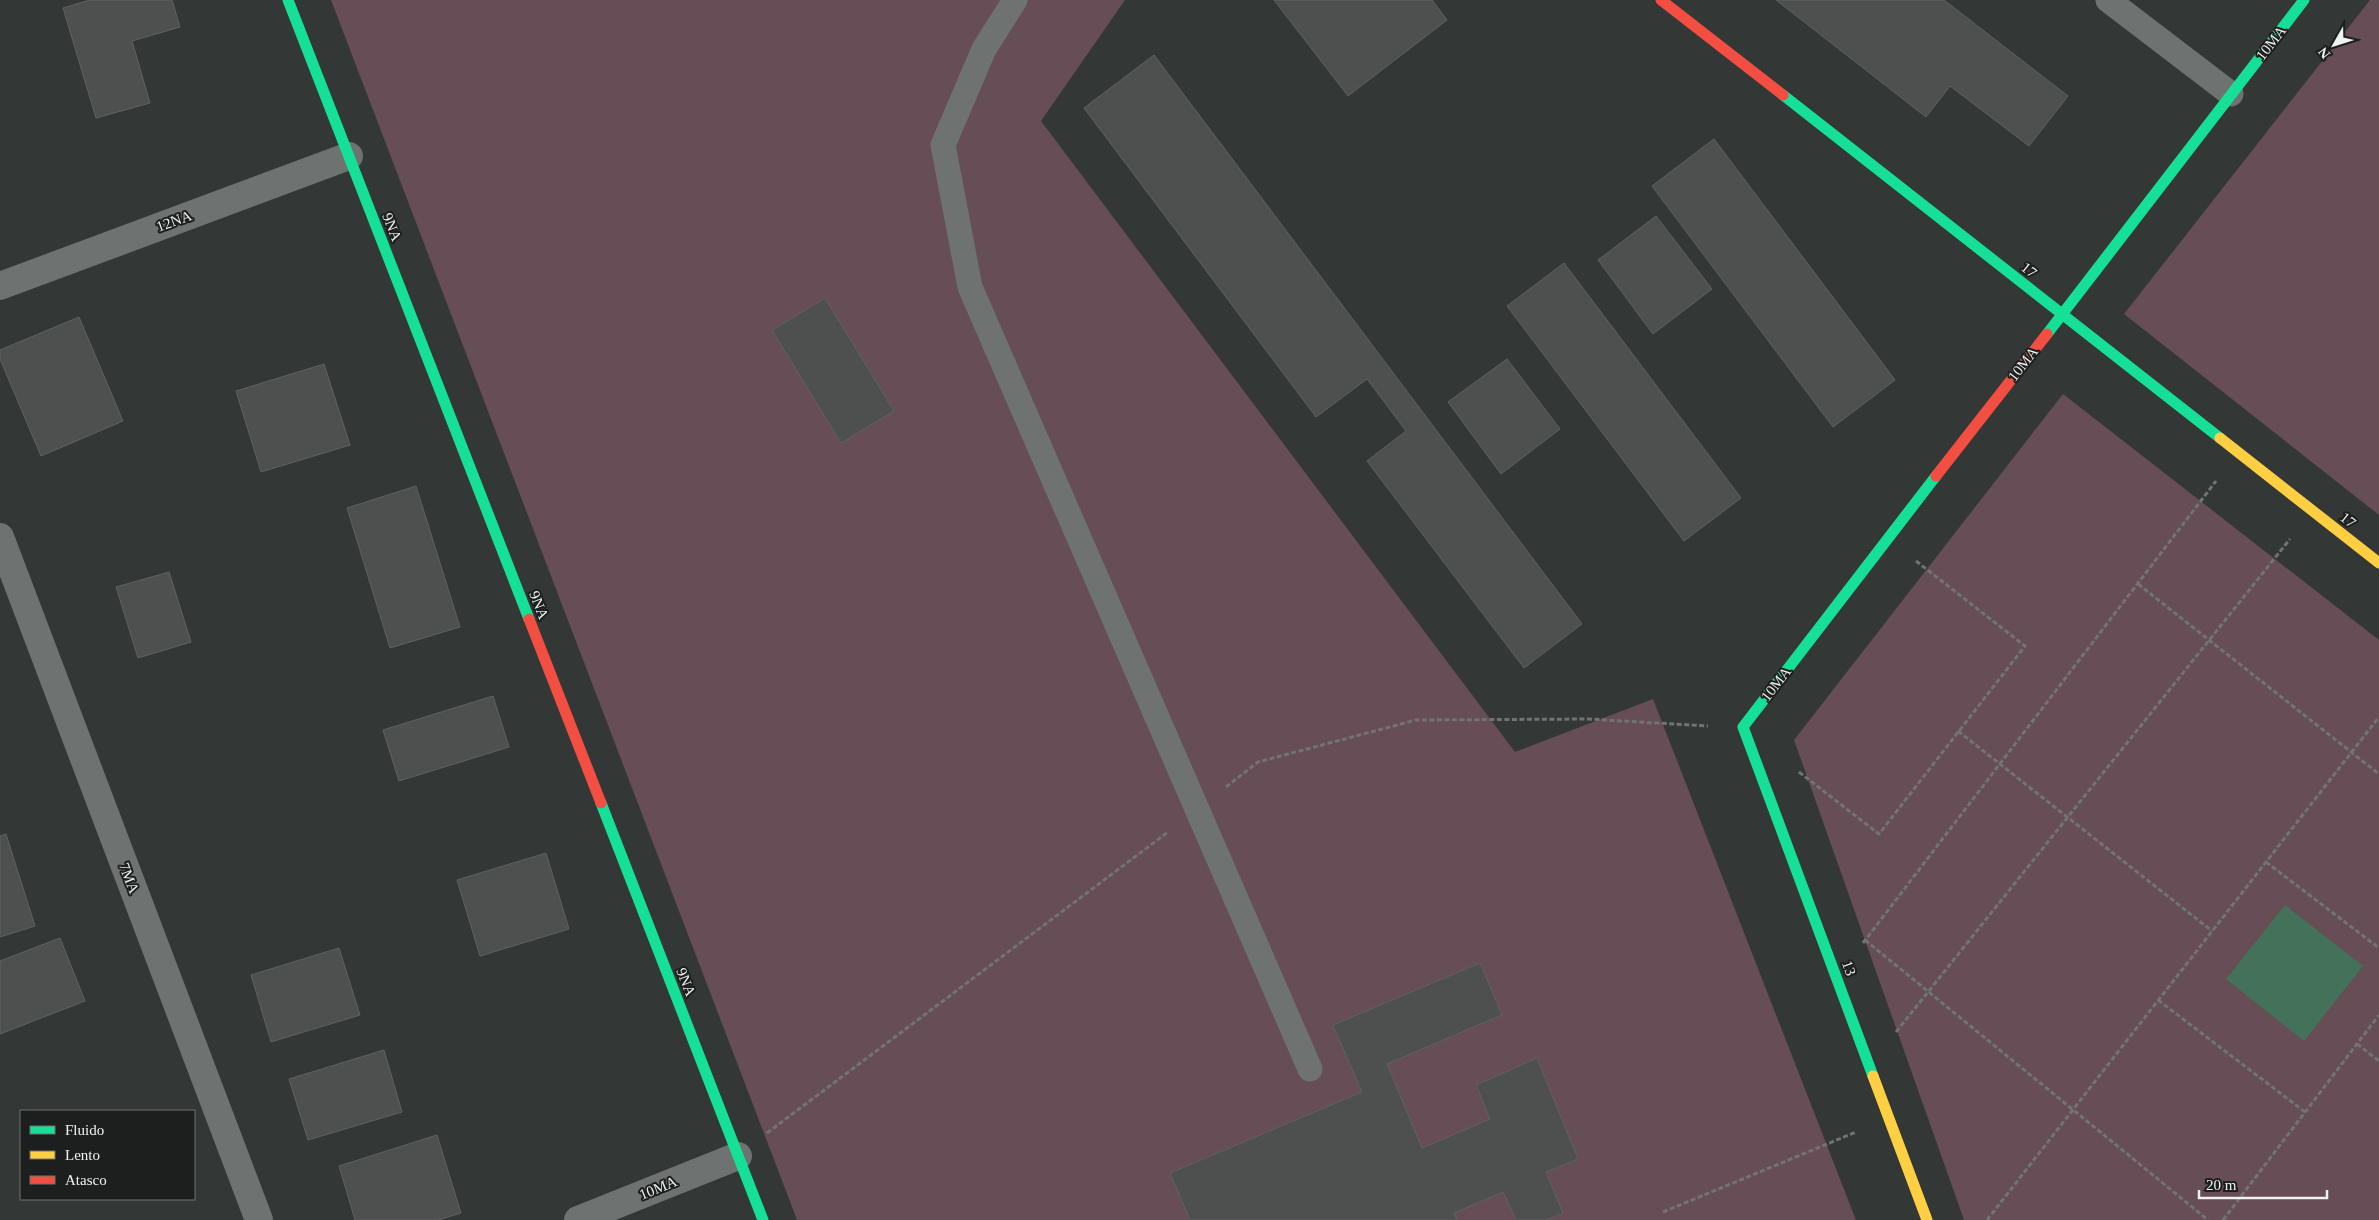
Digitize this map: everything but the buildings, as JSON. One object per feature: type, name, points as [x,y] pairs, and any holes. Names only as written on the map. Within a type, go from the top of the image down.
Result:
[{"type":"street","name":"9NA","points":[[288,0],[763,1220]]},
{"type":"street","name":"17","points":[[1661,0],[2379,564]]},
{"type":"street","name":"10MA","points":[[1742,727],[2304,0]]},
{"type":"street","name":"12NA","points":[[0,286],[349,156]]},
{"type":"street","name":"7MA","points":[[0,537],[259,1220]]},
{"type":"street","name":"13","points":[[1742,727],[1927,1220]]},
{"type":"street","name":"10MA","points":[[578,1220],[738,1156]]},
{"type":"lane","points":[[1015,0],[984,49],[943,144],[970,287],[1310,1069]]},
{"type":"lane","points":[[2108,0],[2231,94]]},
{"type":"path","points":[[1836,976],[2238,453]]},
{"type":"path","points":[[1869,1065],[2312,511]]},
{"type":"path","points":[[1795,769],[1878,834],[2024,646],[1888,539]]},
{"type":"path","points":[[2138,584],[2379,774]]},
{"type":"path","points":[[1988,1220],[2379,716]]},
{"type":"path","points":[[1958,731],[2212,931]]},
{"type":"path","points":[[2266,862],[2379,948]]},
{"type":"path","points":[[1865,940],[2208,1220]]},
{"type":"path","points":[[2158,1000],[2305,1112]]},
{"type":"path","points":[[2223,1220],[2379,1015]]},
{"type":"path","points":[[2357,1044],[2379,1061]]},
{"type":"path","points":[[1663,1212],[1889,1119]]},
{"type":"shaded area","points":[[331,0],[1125,0],[1041,121],[1515,752],[1653,699],[1856,1220],[797,1220]]},
{"type":"shaded area","points":[[2370,0],[2379,0],[2379,515],[2124,314]]},
{"type":"shaded area","points":[[2063,394],[2379,640],[2379,1220],[1964,1220],[1794,740]]},
{"type":"shaded area","points":[[2285,905],[2363,966],[2304,1041],[2226,979]]},
{"type":"traffic: fast","points":[[288,0],[529,619]]},
{"type":"traffic: fast","points":[[2047,334],[2304,0]]},
{"type":"traffic: fast","points":[[1783,95],[2220,438]]},
{"type":"traffic: fast","points":[[1873,1076],[1743,727],[1936,476]]},
{"type":"traffic: fast","points":[[601,803],[763,1220]]},
{"type":"traffic: slow","points":[[2220,438],[2379,563]]},
{"type":"traffic: slow","points":[[1873,1076],[1927,1220]]},
{"type":"traffic: jam","points":[[1661,0],[1783,95]]},
{"type":"traffic: jam","points":[[1936,476],[2047,334]]},
{"type":"traffic: jam","points":[[529,619],[601,803]]}]
